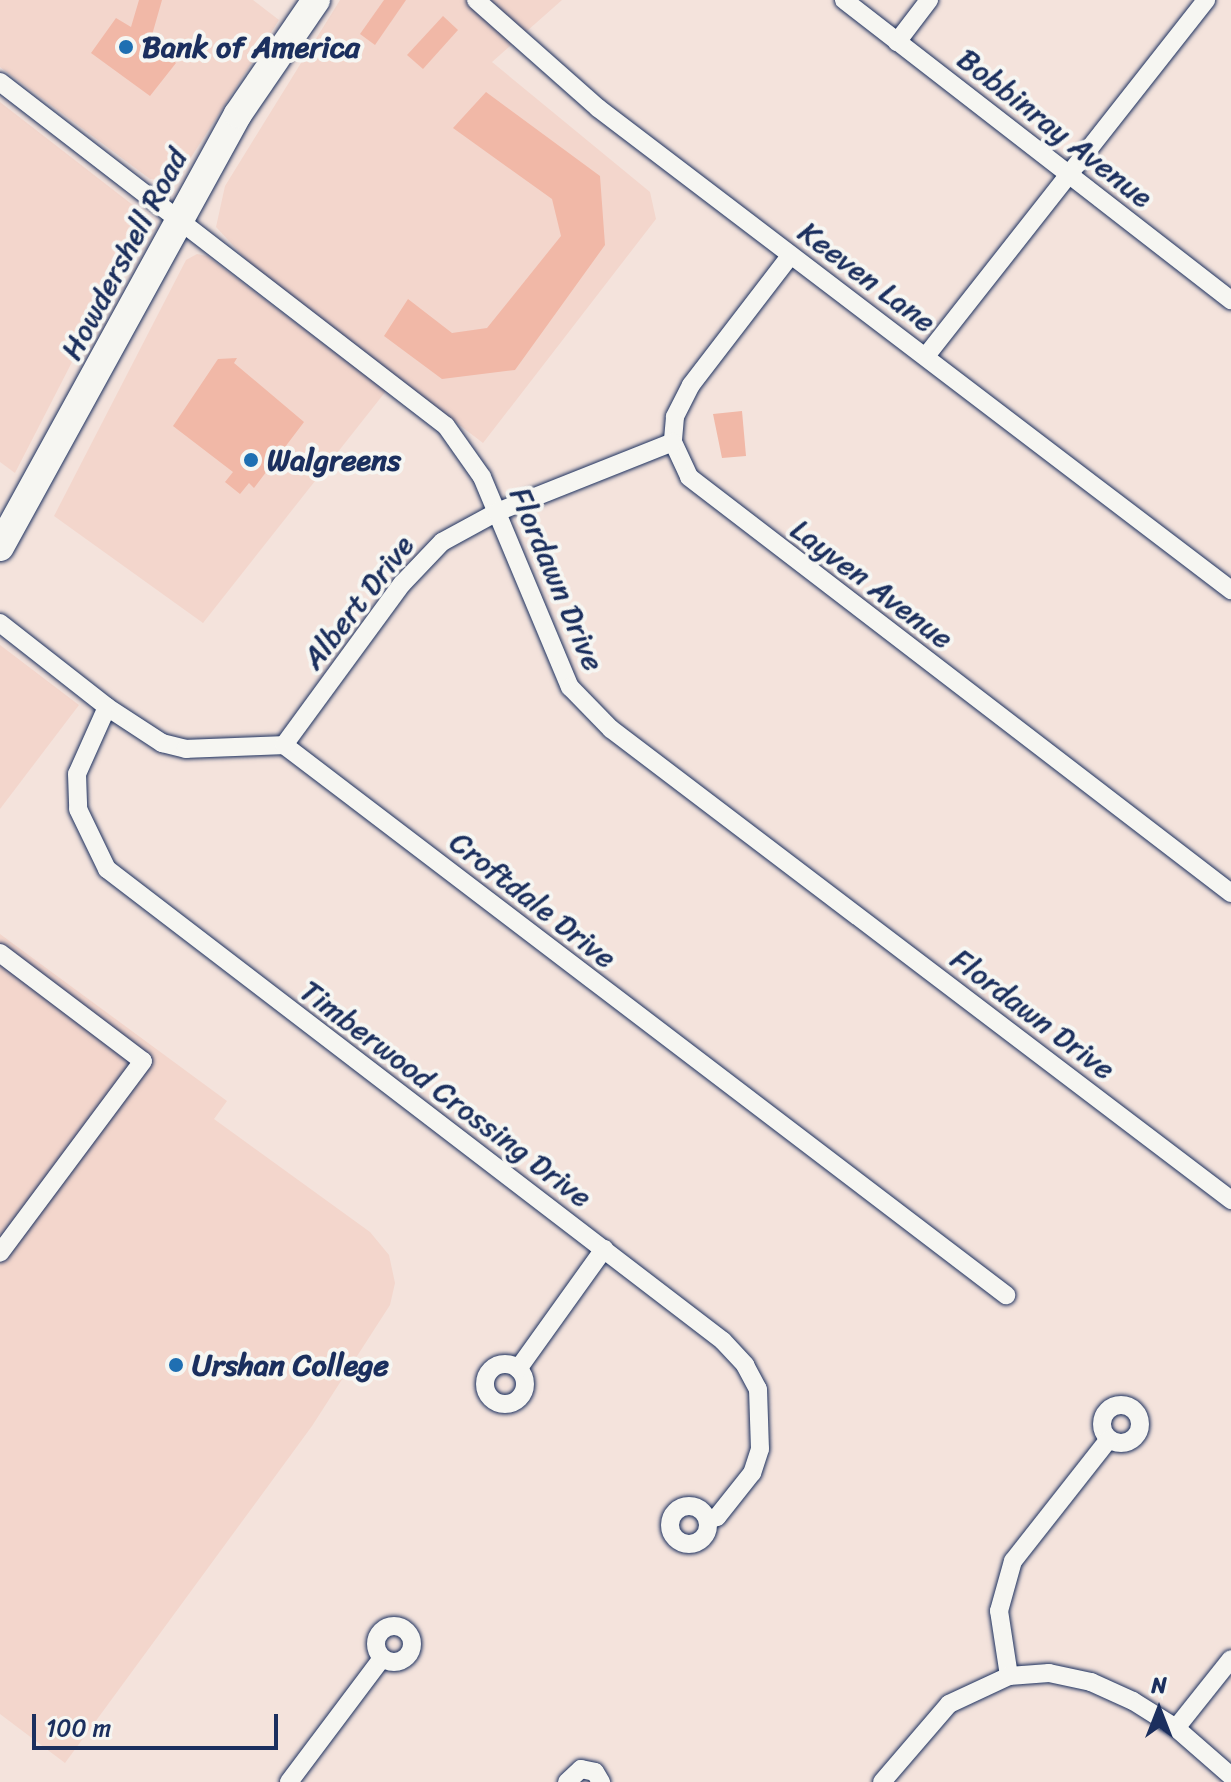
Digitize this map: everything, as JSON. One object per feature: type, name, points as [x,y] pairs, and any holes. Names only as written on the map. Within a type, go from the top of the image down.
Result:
[{"type":"main road","name":"Howdershell Road","points":[[0,547],[238,114],[316,0]]},
{"type":"street","name":"Keeven Lane","points":[[476,0],[598,108],[1231,590]]},
{"type":"street","name":"Bobbinray Avenue","points":[[844,0],[1231,300]]},
{"type":"street","points":[[897,42],[929,0]]},
{"type":"street","points":[[926,356],[1206,0]]},
{"type":"street","name":"Flordawn Drive","points":[[0,82],[446,426],[467,451],[497,512],[551,650],[588,708],[1231,1200]]},
{"type":"street","points":[[673,442],[675,417],[691,385],[790,256]]},
{"type":"street","name":"Albert Drive","points":[[284,745],[422,559],[442,542],[497,512],[673,442]]},
{"type":"street","name":"Layven Avenue","points":[[673,442],[702,491],[1231,893]]},
{"type":"street","points":[[0,623],[107,707],[162,743],[186,749],[284,745]]},
{"type":"street","name":"Timberwood Crossing Drive","points":[[107,707],[77,774],[78,809],[107,869],[723,1341],[745,1365],[758,1389],[762,1420],[752,1473],[717,1517],[708,1520]]},
{"type":"street","name":"Croftdale Drive","points":[[284,745],[1006,1295]]},
{"type":"street","points":[[0,953],[143,1061],[0,1253]]},
{"type":"street","points":[[518,1369],[604,1249]]},
{"type":"street","points":[[1009,1676],[999,1611],[1013,1561],[1109,1439]]},
{"type":"street","points":[[289,1782],[382,1658]]},
{"type":"street","points":[[1176,1728],[1231,1659]]},
{"type":"street","points":[[882,1782],[926,1724],[949,1704],[1009,1676],[1049,1673],[1091,1682],[1176,1728],[1231,1776]]},
{"type":"street","points":[[567,1782],[574,1772],[588,1769],[601,1782]]},
{"type":"shaded area","points":[[0,0],[253,0],[279,20],[181,173],[167,180],[150,179],[0,67]]},
{"type":"shaded area","points":[[340,0],[562,0],[492,62],[650,192],[656,219],[483,443],[255,269],[216,227],[225,186]]},
{"type":"shaded area","points":[[0,102],[147,216],[15,473],[0,462]]},
{"type":"shaded area","points":[[197,254],[207,256],[386,391],[203,623],[54,516],[186,260]]},
{"type":"shaded area","points":[[0,645],[79,705],[0,809]]},
{"type":"shaded area","name":"Urshan College","points":[[0,934],[227,1101],[214,1119],[370,1232],[389,1255],[395,1283],[390,1305],[312,1426],[65,1763],[0,1714]]},
{"type":"building","name":"Bank of America","points":[[139,0],[162,0],[150,42],[176,63],[150,96],[91,53],[116,18],[131,27]]},
{"type":"building","points":[[384,0],[406,0],[375,45],[360,34]]},
{"type":"building","points":[[443,16],[458,30],[423,69],[407,55]]},
{"type":"building","points":[[486,92],[600,176],[605,245],[515,370],[442,379],[384,336],[408,299],[452,333],[487,328],[561,236],[552,199],[453,128]]},
{"type":"building","name":"Walgreens","points":[[237,358],[234,363],[304,422],[254,488],[249,483],[240,494],[225,482],[233,472],[173,426],[218,359]]},
{"type":"building","points":[[742,411],[746,456],[722,458],[713,414]]},
{"type":"place","name":"Bank of America","points":[[126,47]]},
{"type":"place","name":"Walgreens","points":[[251,460]]},
{"type":"place","name":"Urshan College","points":[[176,1365]]}]
